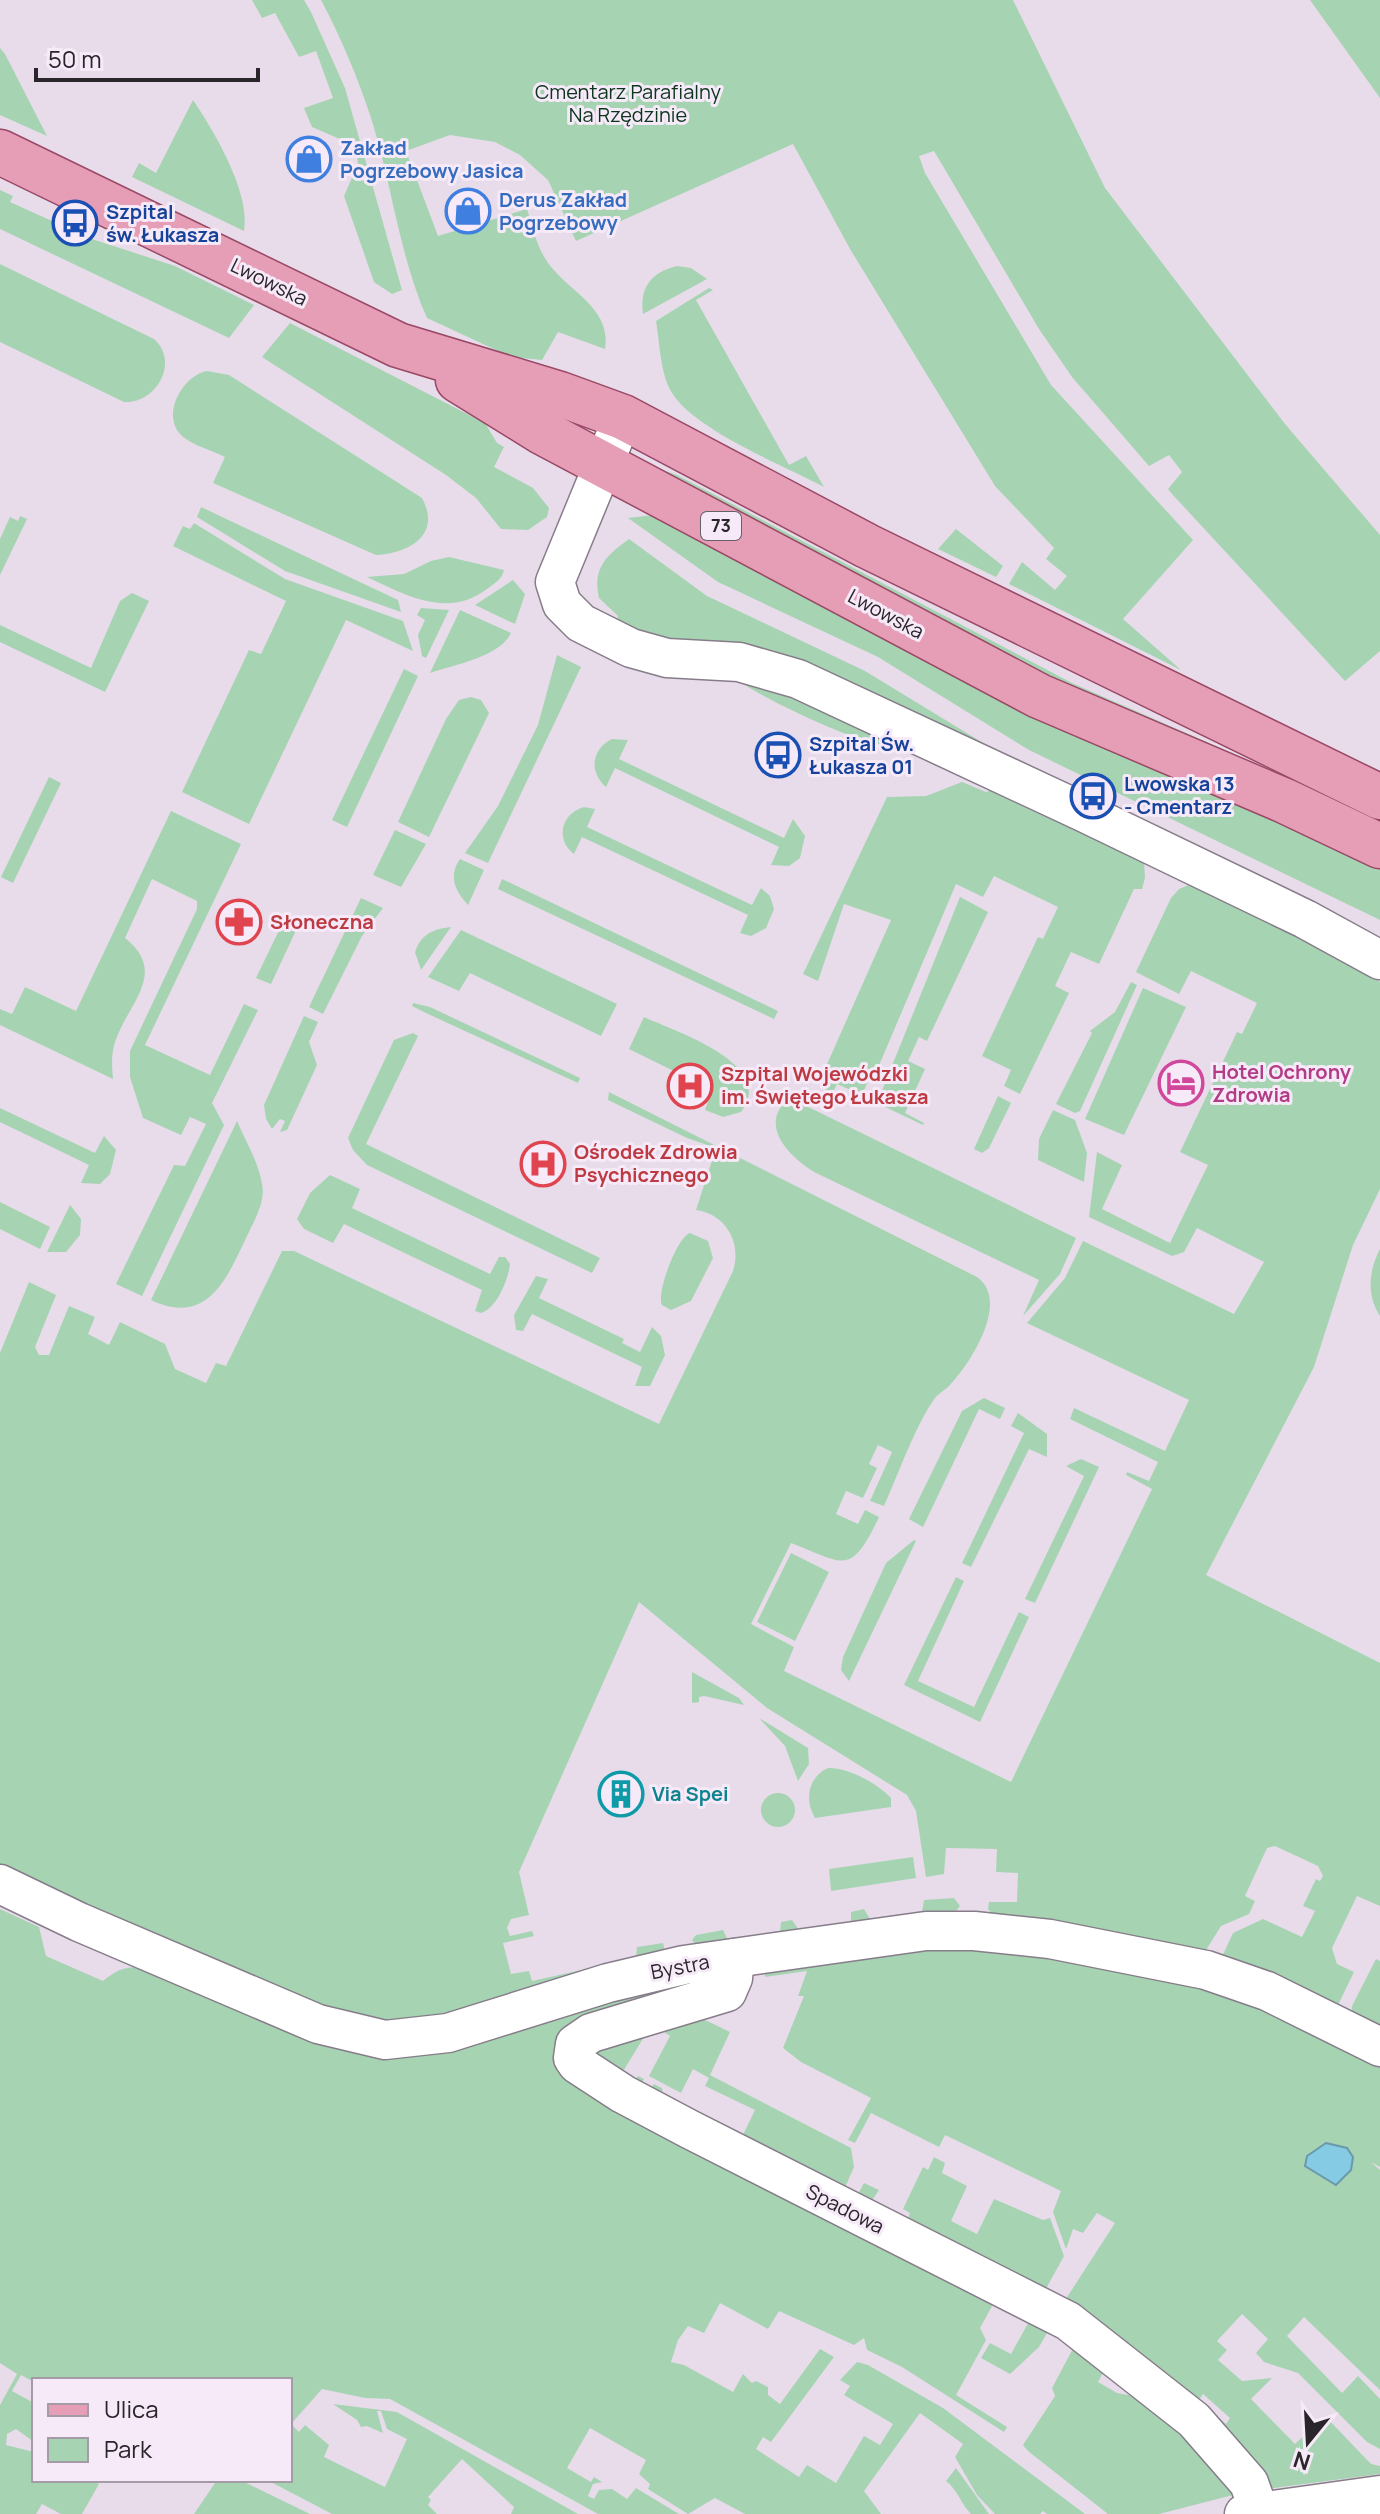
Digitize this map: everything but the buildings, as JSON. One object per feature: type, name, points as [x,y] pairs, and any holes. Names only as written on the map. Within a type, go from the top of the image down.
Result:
[{"type":"main road","name":"Lwowska","points":[[0,152],[408,349],[542,432],[1039,696],[1285,801],[1380,846]]},
{"type":"main road","name":"Lwowska","points":[[408,349],[560,394],[623,417],[867,546],[1380,797]]},
{"type":"street","points":[[623,417],[601,463],[555,582],[562,604],[581,623],[631,648],[652,654],[739,662],[798,679],[1096,818],[1318,926],[1380,960]]},
{"type":"street","name":"Bystra","points":[[0,1884],[79,1922],[318,2024],[385,2040],[448,2033],[608,1983],[684,1965],[926,1931],[974,1931],[1050,1939],[1206,1970],[1267,1991],[1380,2047]]},
{"type":"street","name":"Spadowa","points":[[735,1958],[733,1978],[727,1992],[591,2033],[575,2044],[573,2058],[587,2073],[636,2101],[1068,2321],[1194,2420],[1249,2483],[1252,2513]]},
{"type":"street","points":[[1252,2513],[1380,2495]]},
{"type":"green space","points":[[252,0],[304,0],[311,12],[345,88],[402,290],[392,294],[374,282],[344,196],[358,164],[356,146],[312,127],[304,108],[333,98],[316,51],[299,57],[275,13],[262,18]]},
{"type":"green space","name":"Cmentarz Parafialny Na Rzędzinie","points":[[321,0],[1013,0],[1105,188],[1285,424],[1380,535],[1380,651],[1345,681],[1172,494],[1168,489],[1182,472],[1169,455],[1149,466],[1072,377],[1039,329],[934,151],[919,156],[925,173],[1051,385],[1193,540],[1123,619],[1181,670],[1009,584],[1022,562],[1055,590],[1067,576],[1046,559],[1054,548],[995,486],[850,249],[793,144],[576,241],[548,180],[520,155],[495,142],[450,135],[406,151],[438,236],[527,209],[536,240],[547,262],[597,313],[605,335],[605,349],[558,332],[542,360],[511,357],[427,318],[409,269],[361,88]]},
{"type":"green space","points":[[1310,0],[1380,0],[1380,98]]},
{"type":"green space","points":[[0,48],[5,54],[47,136],[0,115]]},
{"type":"green space","points":[[193,100],[229,163],[242,199],[244,231],[132,177],[139,163],[156,173]]},
{"type":"green space","points":[[0,190],[13,196],[10,202],[92,239],[175,266],[254,305],[229,338],[0,229]]},
{"type":"green space","points":[[0,264],[154,339],[165,359],[161,380],[146,396],[124,402],[0,342]]},
{"type":"green space","points":[[677,266],[691,268],[707,279],[643,314],[643,296],[649,282],[661,272]]},
{"type":"green space","points":[[709,288],[713,290],[696,300],[789,465],[806,456],[824,487],[720,433],[683,407],[672,393],[663,368],[656,321]]},
{"type":"green space","points":[[290,323],[485,423],[497,443],[504,447],[494,467],[533,488],[549,508],[547,517],[528,530],[501,529],[476,498],[446,475],[262,357]]},
{"type":"green space","points":[[207,371],[229,375],[422,498],[428,522],[419,540],[400,550],[376,555],[213,483],[225,457],[184,438],[173,416],[183,387],[198,374]]},
{"type":"green space","points":[[654,467],[677,475],[1072,683],[1380,818],[1380,828],[1088,700]]},
{"type":"green space","points":[[201,507],[398,600],[401,612],[285,571],[197,517]]},
{"type":"green space","points":[[653,515],[1380,866],[1380,920],[1029,750],[878,657],[718,582],[628,518]]},
{"type":"green space","points":[[20,516],[27,519],[0,575],[0,539],[10,517],[18,521]]},
{"type":"green space","points":[[194,523],[285,579],[403,621],[413,651],[346,620],[249,824],[182,792],[249,650],[261,654],[286,601],[173,546],[183,526],[190,529]]},
{"type":"green space","points":[[956,529],[1003,566],[996,577],[938,549]]},
{"type":"green space","points":[[629,539],[707,596],[865,671],[993,749],[616,623],[618,616],[599,598],[598,578],[603,563]]},
{"type":"green space","points":[[449,557],[504,570],[495,583],[472,598],[442,603],[411,597],[367,577],[404,574],[431,561]]},
{"type":"green space","points":[[513,580],[525,594],[515,624],[475,605]]},
{"type":"green space","points":[[132,593],[149,601],[105,692],[0,642],[0,625],[91,668],[120,601]]},
{"type":"green space","points":[[421,608],[449,610],[426,658],[422,656],[418,635],[425,620],[417,615]]},
{"type":"green space","points":[[460,610],[511,633],[487,654],[430,673]]},
{"type":"green space","points":[[557,655],[581,667],[488,863],[465,853],[498,806],[538,725]]},
{"type":"green space","points":[[404,669],[418,676],[347,827],[332,820]]},
{"type":"green space","points":[[738,681],[780,690],[904,747],[888,746],[844,733],[795,712]]},
{"type":"green space","points":[[471,697],[481,700],[489,713],[429,837],[398,822],[446,719],[459,700]]},
{"type":"green space","points":[[612,739],[628,740],[619,759],[784,838],[793,819],[805,836],[800,858],[789,866],[771,865],[779,847],[615,768],[606,787],[597,775],[595,762],[600,749]]},
{"type":"green space","points":[[49,777],[61,783],[13,883],[1,877]]},
{"type":"green space","points":[[962,782],[986,792],[999,788],[1144,861],[1142,889],[1134,889],[1099,964],[1071,952],[1055,986],[1069,993],[1020,1094],[1004,1086],[1011,1070],[982,1056],[1038,937],[1043,939],[1058,907],[994,876],[983,897],[956,884],[872,1082],[868,1081],[862,1095],[837,1084],[832,1094],[825,1089],[828,1084],[820,1080],[891,920],[844,904],[818,981],[803,974],[887,797],[926,796]]},
{"type":"green space","points":[[584,807],[595,809],[587,827],[752,905],[761,888],[770,896],[774,909],[766,928],[751,936],[740,933],[748,915],[582,837],[574,854],[564,842],[563,828],[570,815]]},
{"type":"green space","points":[[171,811],[241,844],[145,1045],[210,1075],[244,1004],[258,1010],[212,1103],[224,1125],[142,1296],[116,1284],[174,1165],[185,1166],[206,1124],[190,1117],[181,1135],[143,1118],[130,1077],[130,1051],[197,909],[197,901],[152,879],[125,938],[138,951],[145,976],[115,1042],[113,1079],[0,1025],[0,1009],[12,1014],[25,987],[76,1011]]},
{"type":"green space","points":[[395,830],[426,844],[401,887],[373,875]]},
{"type":"green space","points":[[460,859],[484,870],[468,905],[455,883],[454,871]]},
{"type":"green space","points":[[502,879],[778,1011],[774,1019],[498,889]]},
{"type":"green space","points":[[1191,884],[1350,962],[1380,982],[1380,1189],[1353,1245],[1314,1367],[1206,1575],[1380,1663],[1380,1906],[1357,1896],[1332,1948],[1337,1964],[1354,1972],[1338,2005],[1328,2007],[1221,1959],[1233,1933],[1263,1919],[1302,1937],[1315,1911],[1303,1906],[1316,1879],[1320,1881],[1323,1876],[1318,1866],[1275,1846],[1267,1848],[1245,1896],[1255,1901],[1249,1914],[1221,1926],[1203,1955],[993,1915],[988,1909],[989,1902],[1017,1902],[1018,1873],[996,1872],[997,1849],[946,1848],[944,1874],[926,1877],[916,1811],[907,1795],[767,1708],[639,1602],[519,1872],[529,1915],[511,1919],[507,1928],[510,1936],[532,1931],[534,1936],[503,1943],[511,1974],[529,1971],[532,1981],[636,1958],[637,1947],[663,1943],[665,1952],[454,2022],[363,2026],[0,1867],[0,1353],[29,1282],[56,1295],[35,1347],[39,1355],[49,1355],[69,1306],[95,1317],[88,1334],[109,1345],[120,1322],[165,1344],[175,1369],[206,1383],[216,1363],[226,1366],[282,1251],[294,1251],[659,1424],[733,1271],[735,1250],[723,1224],[716,1217],[696,1210],[716,1148],[687,1138],[608,1100],[609,1092],[977,1277],[986,1288],[990,1301],[984,1332],[958,1376],[936,1396],[928,1409],[884,1506],[870,1501],[892,1452],[878,1445],[869,1464],[877,1468],[863,1498],[846,1491],[836,1514],[858,1524],[865,1510],[879,1517],[860,1550],[852,1557],[834,1560],[791,1543],[751,1624],[794,1647],[784,1671],[1011,1782],[1152,1489],[1126,1475],[1127,1472],[1149,1481],[1158,1462],[1070,1419],[1074,1408],[1165,1451],[1189,1400],[1027,1323],[1065,1278],[1083,1241],[1234,1314],[1264,1262],[1197,1228],[1184,1252],[1172,1256],[1089,1217],[1097,1152],[1122,1165],[1102,1209],[1170,1243],[1208,1165],[1180,1152],[1237,1032],[1242,1034],[1257,1003],[1191,971],[1179,994],[1136,972],[1171,898],[1179,889]]},
{"type":"green space","points":[[960,897],[988,912],[927,1041],[919,1037],[908,1061],[925,1069],[905,1113],[923,1125],[877,1103]]},
{"type":"green space","points":[[361,898],[383,908],[362,936],[323,1014],[309,1007]]},
{"type":"green space","points":[[285,918],[299,924],[271,984],[256,978]]},
{"type":"green space","points":[[451,927],[421,970],[415,952],[421,941],[433,931]]},
{"type":"green space","points":[[461,930],[617,1004],[601,1036],[470,973],[459,991],[428,977]]},
{"type":"green space","points":[[1131,982],[1137,985],[1080,1111],[1075,1113],[1056,1104],[1092,1033],[1090,1031],[1115,1012]]},
{"type":"green space","points":[[1143,988],[1186,1007],[1124,1135],[1085,1119]]},
{"type":"green space","points":[[413,1003],[430,1007],[580,1078],[578,1083],[428,1014],[412,1006]]},
{"type":"green space","points":[[304,1016],[318,1022],[309,1042],[317,1065],[287,1130],[280,1132],[285,1121],[280,1119],[272,1129],[266,1119],[264,1105]]},
{"type":"green space","points":[[644,1017],[698,1041],[734,1065],[746,1079],[749,1095],[741,1112],[723,1117],[705,1110],[712,1090],[629,1049]]},
{"type":"green space","points":[[413,1033],[418,1036],[366,1144],[600,1258],[592,1273],[367,1165],[353,1150],[348,1138],[394,1040]]},
{"type":"green space","points":[[998,1096],[1011,1103],[989,1148],[982,1153],[974,1149]]},
{"type":"green space","points":[[794,1100],[1076,1238],[1060,1274],[1023,1316],[1039,1280],[816,1173],[798,1161],[783,1144],[776,1124],[783,1104]]},
{"type":"green space","points":[[0,1108],[95,1153],[104,1136],[116,1150],[110,1174],[100,1184],[81,1183],[89,1165],[0,1122]]},
{"type":"green space","points":[[1053,1110],[1075,1120],[1087,1153],[1084,1182],[1038,1160],[1039,1139]]},
{"type":"green space","points":[[237,1121],[258,1168],[263,1190],[259,1211],[232,1268],[213,1294],[201,1303],[171,1307],[151,1300]]},
{"type":"green space","points":[[330,1175],[360,1189],[352,1208],[490,1274],[499,1257],[505,1257],[510,1264],[509,1270],[497,1300],[481,1313],[475,1311],[482,1290],[344,1224],[333,1243],[304,1229],[297,1219],[310,1193]]},
{"type":"green space","points":[[0,1202],[50,1227],[40,1249],[0,1229]]},
{"type":"green space","points":[[70,1205],[81,1219],[80,1235],[66,1252],[47,1252]]},
{"type":"green space","points":[[690,1233],[708,1241],[713,1258],[691,1301],[671,1310],[662,1305],[662,1289],[679,1244]]},
{"type":"green space","points":[[1380,1249],[1380,1316],[1373,1300],[1371,1282],[1373,1265]]},
{"type":"green space","points":[[536,1276],[548,1279],[539,1298],[624,1339],[622,1343],[640,1352],[652,1327],[661,1336],[665,1355],[650,1386],[635,1386],[642,1367],[532,1314],[523,1331],[516,1330],[514,1315]]},
{"type":"green space","points":[[984,1398],[1005,1408],[1000,1419],[979,1409],[923,1527],[909,1519],[962,1411]]},
{"type":"green space","points":[[1018,1413],[1047,1434],[1047,1457],[1029,1449],[971,1567],[962,1563],[1024,1433],[1011,1426]]},
{"type":"green space","points":[[1081,1459],[1099,1467],[1035,1603],[1025,1599],[1084,1476],[1066,1466]]},
{"type":"green space","points":[[914,1540],[849,1681],[841,1670],[843,1657],[886,1563]]},
{"type":"green space","points":[[791,1553],[829,1572],[795,1641],[757,1622]]},
{"type":"green space","points":[[956,1577],[964,1581],[918,1681],[974,1707],[1019,1612],[1029,1617],[980,1722],[904,1685]]},
{"type":"green space","points":[[692,1672],[739,1698],[744,1705],[704,1696],[699,1697],[699,1702],[692,1703]]},
{"type":"green space","points":[[759,1718],[808,1748],[809,1764],[798,1781],[785,1746]]},
{"type":"green space","points":[[828,1768],[844,1770],[871,1782],[891,1798],[891,1807],[815,1818],[810,1804],[810,1790],[816,1777]]},
{"type":"green space","points":[[778,1793],[790,1798],[795,1810],[790,1822],[778,1827],[766,1822],[761,1810],[766,1798]]},
{"type":"green space","points":[[913,1857],[916,1878],[831,1891],[829,1869]]},
{"type":"green space","points":[[954,1898],[960,1906],[953,1915],[698,1947],[692,1940],[696,1935],[723,1930],[728,1940],[780,1933],[781,1922],[792,1920],[799,1930],[851,1923],[851,1912],[864,1909],[870,1919],[922,1912],[924,1900]]},
{"type":"green space","points":[[0,1909],[39,1927],[46,1956],[103,1981],[125,1968],[150,1968],[241,2012],[327,2045],[349,2042],[392,2050],[443,2047],[609,1996],[718,1976],[719,1983],[711,1994],[636,2011],[582,2031],[569,2040],[568,2059],[584,2077],[1081,2338],[1137,2381],[1123,2382],[1105,2369],[1098,2382],[1117,2393],[1140,2397],[1147,2389],[1189,2422],[1241,2479],[1237,2494],[1159,2514],[1108,2514],[1023,2445],[1055,2396],[1052,2388],[1077,2341],[1051,2326],[1039,2347],[1010,2374],[981,2358],[990,2343],[1011,2354],[1032,2316],[997,2297],[980,2328],[986,2340],[956,2395],[1007,2427],[1004,2432],[902,2367],[867,2350],[864,2338],[854,2345],[779,2311],[768,2329],[720,2303],[704,2333],[688,2326],[678,2340],[671,2362],[684,2365],[733,2392],[743,2374],[752,2383],[756,2381],[768,2387],[768,2395],[780,2404],[820,2349],[834,2357],[771,2442],[763,2437],[756,2449],[799,2477],[807,2465],[836,2483],[864,2436],[880,2445],[893,2424],[844,2395],[850,2386],[840,2380],[857,2362],[868,2365],[943,2408],[1085,2514],[1047,2514],[1043,2511],[1040,2514],[995,2514],[977,2495],[955,2457],[963,2444],[920,2413],[864,2491],[881,2514],[745,2514],[715,2498],[688,2514],[648,2489],[650,2484],[639,2474],[646,2460],[590,2428],[567,2468],[591,2482],[594,2477],[602,2482],[593,2484],[588,2496],[594,2499],[599,2490],[612,2489],[627,2499],[636,2488],[679,2514],[598,2514],[390,2399],[365,2398],[322,2389],[292,2423],[292,2378],[32,2378],[32,2381],[21,2375],[12,2391],[32,2402],[32,2441],[16,2429],[7,2434],[6,2445],[32,2452],[32,2482],[99,2484],[82,2514],[61,2514],[42,2504],[36,2514],[0,2514],[0,2405],[17,2374],[0,2363]]},
{"type":"green space","points":[[991,1946],[1169,1975],[1271,2009],[1380,2066],[1380,2167],[1371,2162],[1380,2170],[1380,2390],[1304,2317],[1287,2336],[1342,2393],[1358,2376],[1380,2399],[1380,2449],[1367,2442],[1298,2373],[1264,2362],[1256,2353],[1268,2339],[1242,2314],[1217,2341],[1227,2350],[1218,2360],[1242,2381],[1272,2378],[1251,2399],[1295,2444],[1325,2416],[1371,2464],[1380,2466],[1380,2474],[1266,2489],[1209,2428],[1218,2417],[1226,2424],[1230,2418],[1203,2394],[1192,2410],[1062,2305],[1115,2223],[1097,2213],[1083,2233],[1073,2229],[1066,2249],[1053,2212],[1061,2191],[945,2135],[939,2147],[871,2113],[855,2143],[848,2140],[871,2098],[801,2062],[783,2048],[804,1996],[798,1996],[807,1971],[765,1977],[765,1973],[910,1948]]},
{"type":"green space","points":[[1376,1959],[1380,1961],[1380,2033],[1351,2018],[1352,2006]]},
{"type":"green space","points":[[700,2009],[727,2013],[703,2019],[730,2032],[710,2075],[851,2148],[854,2167],[844,2190],[857,2196],[864,2183],[879,2190],[864,2212],[758,2161],[624,2090],[594,2070],[579,2055],[585,2042],[592,2038],[652,2024],[622,2073],[635,2080],[638,2076],[644,2079],[639,2090],[647,2094],[654,2084],[662,2088],[664,2103],[739,2143],[755,2110],[705,2086],[709,2078],[693,2069],[681,2093],[649,2076],[670,2036],[661,2030],[665,2022]]},
{"type":"green space","points":[[934,2157],[945,2163],[942,2173],[967,2186],[951,2221],[977,2234],[994,2199],[1043,2220],[1050,2218],[1064,2256],[1043,2294],[907,2221],[910,2213],[903,2209],[923,2167],[928,2170]]},
{"type":"green space","points":[[333,2404],[397,2412],[578,2514],[511,2514],[514,2507],[462,2459],[428,2497],[431,2500],[428,2505],[437,2514],[332,2514],[271,2482],[292,2482],[292,2425],[299,2432],[305,2425],[329,2445],[324,2457],[385,2487],[407,2439],[387,2429],[381,2411],[377,2411],[383,2433],[367,2426],[361,2427],[357,2420]]},
{"type":"green space","points":[[956,2468],[989,2514],[971,2514],[946,2481]]},
{"type":"green space","points":[[216,2482],[244,2482],[310,2514],[194,2514]]},
{"type":"water","points":[[1326,2143],[1347,2148],[1353,2157],[1351,2170],[1336,2185],[1305,2166],[1307,2156]]},
{"type":"place","name":"Zakład Pogrzebowy Jasica","points":[[309,159]]},
{"type":"place","name":"Derus Zakład Pogrzebowy","points":[[468,211]]},
{"type":"place","name":"Szpital św. Łukasza","points":[[75,223]]},
{"type":"place","name":"Szpital Św. Łukasza 01","points":[[778,755]]},
{"type":"place","name":"Lwowska 13 - Cmentarz","points":[[1093,796]]},
{"type":"place","name":"Słoneczna","points":[[239,922]]},
{"type":"place","name":"Hotel Ochrony Zdrowia","points":[[1181,1083]]},
{"type":"place","name":"Szpital Wojewódzki im. Świętego Łukasza","points":[[690,1086]]},
{"type":"place","name":"Ośrodek Zdrowia Psychicznego","points":[[543,1164]]},
{"type":"place","name":"Via Spei","points":[[621,1794]]}]
